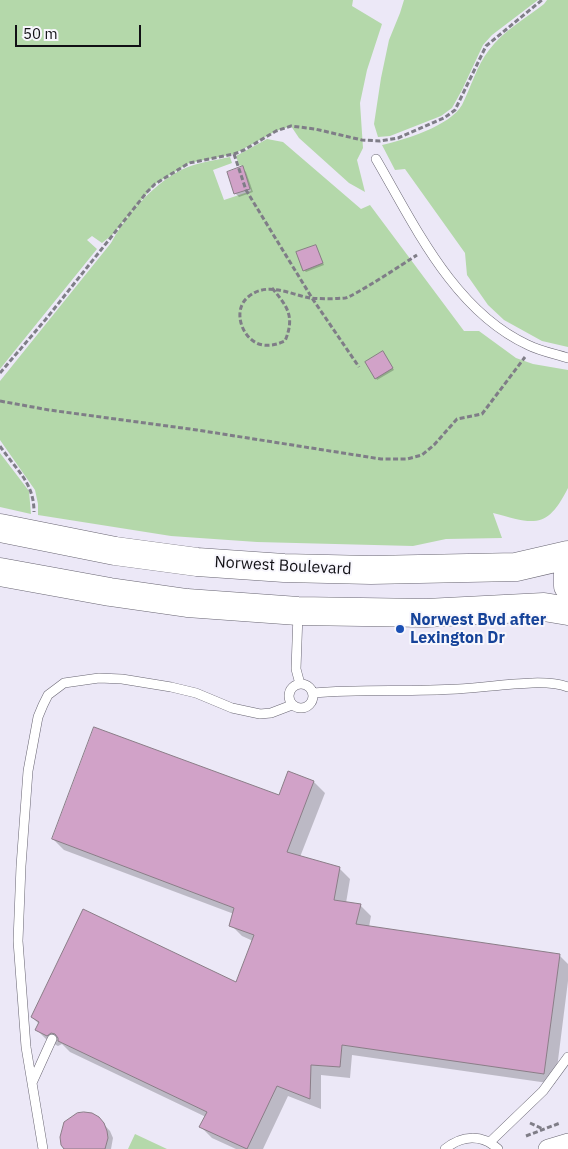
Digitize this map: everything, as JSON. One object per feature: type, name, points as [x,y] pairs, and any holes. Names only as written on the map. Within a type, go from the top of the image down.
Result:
[{"type":"main road","name":"Norwest Boulevard","points":[[0,528],[115,551],[197,562],[284,568],[371,570],[516,567],[568,555]]},
{"type":"main road","points":[[0,572],[110,592],[187,603],[298,611],[426,613],[544,607],[568,611]]},
{"type":"main road","points":[[568,574],[568,586]]},
{"type":"street","points":[[548,1149],[568,1143]]},
{"type":"lane","points":[[376,159],[451,282],[494,325],[531,346],[568,358]]},
{"type":"lane","points":[[298,611],[296,669],[300,684]]},
{"type":"lane","points":[[43,1149],[24,1026],[18,941],[28,771],[38,717],[48,695],[64,683],[72,681],[114,679],[171,686],[247,712],[260,714],[271,713],[292,705],[300,708],[308,706],[313,700],[313,693],[307,685],[300,684],[292,687],[289,694],[292,705]]},
{"type":"lane","points":[[313,693],[341,690],[458,690],[542,683],[561,684],[568,687]]},
{"type":"lane","points":[[32,1083],[52,1039]]},
{"type":"lane","points":[[490,1142],[543,1090],[568,1058]]},
{"type":"lane","points":[[445,1149],[455,1141],[467,1138],[479,1138],[490,1142],[498,1149]]},
{"type":"path","points":[[0,373],[155,184],[189,163],[234,154],[276,131],[291,126],[309,128],[362,140],[380,141],[398,138],[444,118],[455,110],[486,46],[542,0]]},
{"type":"path","points":[[234,154],[246,190],[312,298],[359,368]]},
{"type":"path","points":[[272,288],[286,306],[290,320],[290,330],[286,341],[274,346],[261,345],[248,336],[240,322],[240,309],[246,298],[259,290],[272,288],[312,298],[348,298],[429,248]]},
{"type":"path","points":[[0,401],[50,410],[188,428],[381,459],[407,459],[422,455],[434,445],[457,419],[482,414],[523,360],[531,346]]},
{"type":"path","points":[[0,446],[27,481],[34,500],[34,515]]},
{"type":"path","points":[[530,1123],[544,1129]]},
{"type":"path","points":[[526,1136],[560,1123]]},
{"type":"green space","points":[[0,0],[353,0],[352,6],[382,24],[367,70],[360,103],[363,148],[357,160],[365,192],[349,183],[299,138],[291,126],[276,131],[234,154],[189,163],[155,184],[112,235],[102,243],[92,236],[87,240],[97,249],[0,369]]},
{"type":"green space","points":[[404,0],[538,0],[492,35],[483,45],[452,108],[441,116],[390,136],[378,137],[374,124],[381,78],[389,40]]},
{"type":"green space","points":[[547,0],[568,0],[568,347],[542,341],[504,320],[488,305],[467,275],[465,253],[405,169],[395,170],[382,145],[426,131],[456,113],[462,105],[478,69],[489,50],[508,31]]},
{"type":"green space","points":[[267,139],[283,142],[361,209],[370,205],[464,331],[479,331],[516,358],[533,364],[568,370],[568,488],[560,502],[546,517],[529,521],[493,513],[502,538],[446,539],[413,546],[257,542],[171,536],[38,515],[35,490],[0,440],[0,381],[111,243],[125,221],[154,189],[165,180],[188,167],[230,157],[232,163],[213,170],[224,200],[251,191],[242,166],[239,165],[236,156]]},
{"type":"green space","points":[[0,453],[29,491],[31,514],[0,507]]},
{"type":"green space","points":[[135,1134],[167,1149],[128,1149]]},
{"type":"building","points":[[243,166],[250,189],[234,194],[227,172]]},
{"type":"building","points":[[316,245],[323,263],[303,271],[296,252]]},
{"type":"building","points":[[383,351],[393,368],[375,379],[365,362]]},
{"type":"building","points":[[94,727],[279,795],[288,771],[314,781],[287,852],[340,867],[334,900],[361,904],[356,924],[560,954],[544,1074],[342,1045],[340,1067],[311,1065],[310,1099],[277,1086],[247,1149],[199,1127],[207,1112],[58,1041],[55,1034],[51,1033],[47,1036],[35,1030],[39,1022],[31,1017],[83,909],[236,982],[254,935],[229,926],[234,908],[52,839]]},
{"type":"building","points":[[77,1113],[92,1113],[104,1123],[108,1138],[105,1149],[64,1149],[61,1145],[60,1137],[64,1122]]},
{"type":"place","name":"Norwest Bvd after Lexington Dr","points":[[400,629]]}]
